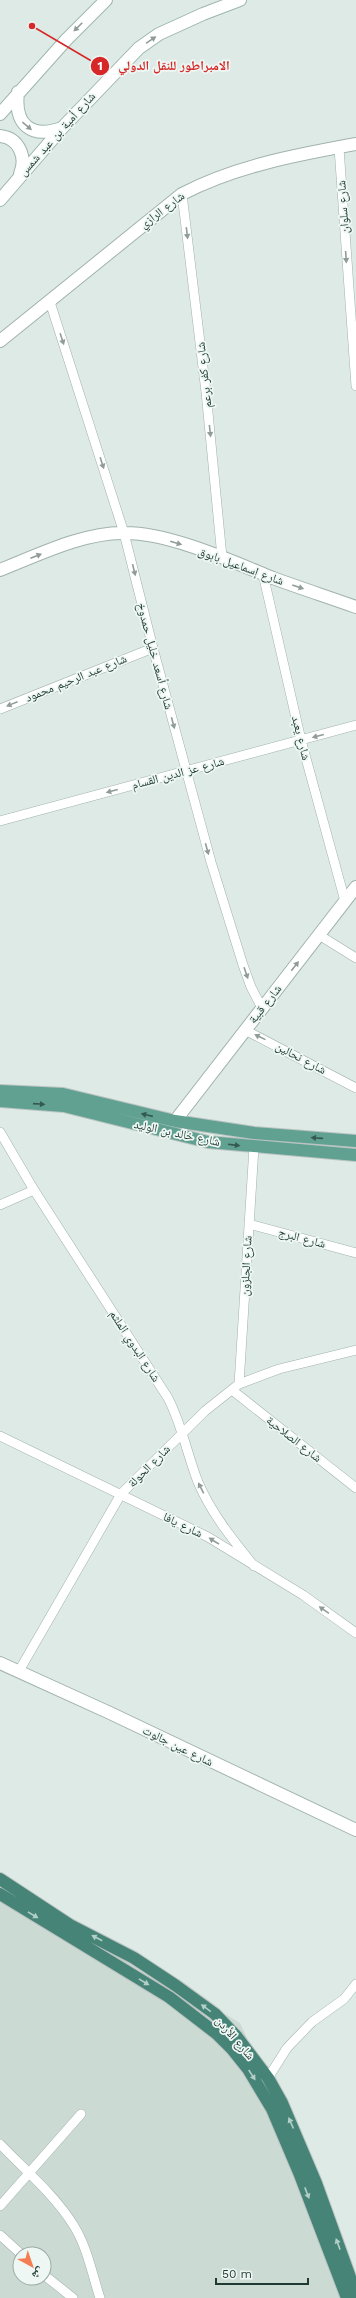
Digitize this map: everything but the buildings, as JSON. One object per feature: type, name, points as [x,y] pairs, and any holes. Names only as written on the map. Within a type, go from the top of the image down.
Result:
[{"type":"highway","name":"شارع الأردن","points":[[0,1879],[70,1925],[134,1958],[215,2014],[237,2037],[268,2078],[282,2103],[304,2154],[356,2294]]},
{"type":"highway","name":"شارع الأردن","points":[[0,1894],[169,1997],[217,2034],[232,2049],[248,2069],[272,2109],[300,2175],[347,2298]]},
{"type":"main road","name":"شارع خالد بن الوليد","points":[[0,1091],[63,1094],[175,1121],[254,1133],[356,1141]]},
{"type":"main road","name":"شارع خالد بن الوليد","points":[[0,1101],[64,1106],[208,1142],[356,1155]]},
{"type":"street","points":[[0,114],[18,92],[66,40],[106,0]]},
{"type":"street","name":"شارع أمية بن عبد شمس","points":[[0,200],[62,128],[139,48],[174,27],[240,0]]},
{"type":"street","points":[[18,92],[18,114],[26,127],[39,132],[50,132],[62,128]]},
{"type":"street","points":[[0,136],[10,138],[16,143],[21,151],[23,166],[18,178]]},
{"type":"street","name":"شارع الرازي","points":[[0,341],[50,302],[128,235],[182,194],[212,179],[242,169],[356,144]]},
{"type":"street","name":"شارع سلوان","points":[[339,148],[356,386]]},
{"type":"street","name":"شارع كفر برعم","points":[[182,194],[206,392],[222,557]]},
{"type":"street","name":"شارع أسعد خليل حمدوخ","points":[[50,302],[124,533],[153,648],[211,862],[250,987],[262,1008]]},
{"type":"street","name":"شارع إسماعيل بابوق","points":[[0,570],[80,540],[124,533],[150,536],[222,557],[263,574],[356,607]]},
{"type":"street","name":"شارع يعبد","points":[[263,574],[301,740],[345,901]]},
{"type":"street","name":"شارع عبد الرحيم محمود","points":[[0,709],[153,648]]},
{"type":"street","name":"شارع عز الدين القسام","points":[[0,821],[356,725]]},
{"type":"street","name":"شارع قبية","points":[[175,1121],[356,887]]},
{"type":"street","points":[[319,935],[356,958]]},
{"type":"street","name":"شارع نحالين","points":[[245,1030],[356,1088]]},
{"type":"street","name":"شارع البدوي الملثم","points":[[0,1132],[34,1190],[168,1398],[183,1433],[188,1456],[210,1504],[254,1566]]},
{"type":"street","name":"شارع الجلزون","points":[[235,1387],[254,1147]]},
{"type":"street","points":[[0,1205],[34,1190]]},
{"type":"street","name":"شارع البرج","points":[[248,1224],[356,1253]]},
{"type":"street","name":"شارع الحولة","points":[[20,1671],[121,1494],[183,1433],[235,1387],[279,1369],[356,1350]]},
{"type":"street","name":"شارع الصلاحية","points":[[235,1387],[356,1488]]},
{"type":"street","name":"شارع يافا","points":[[0,1436],[208,1537],[303,1596],[356,1633]]},
{"type":"street","name":"شارع عين جالوت","points":[[0,1663],[20,1671],[356,1830]]},
{"type":"street","points":[[268,2078],[287,2048],[312,2022],[344,1999],[356,1984]]},
{"type":"street","points":[[0,2206],[81,2114]]},
{"type":"street","points":[[0,2144],[61,2207],[74,2227],[91,2262],[100,2298]]},
{"type":"street","points":[[0,2235],[12,2246]]},
{"type":"street","points":[[52,2280],[74,2298]]},
{"type":"shaded area","points":[[0,1875],[240,2023],[279,2106],[306,2194],[354,2298],[0,2298]]},
{"type":"place","name":"الامبراطور للنقل الدولي","points":[[32,26]]}]
